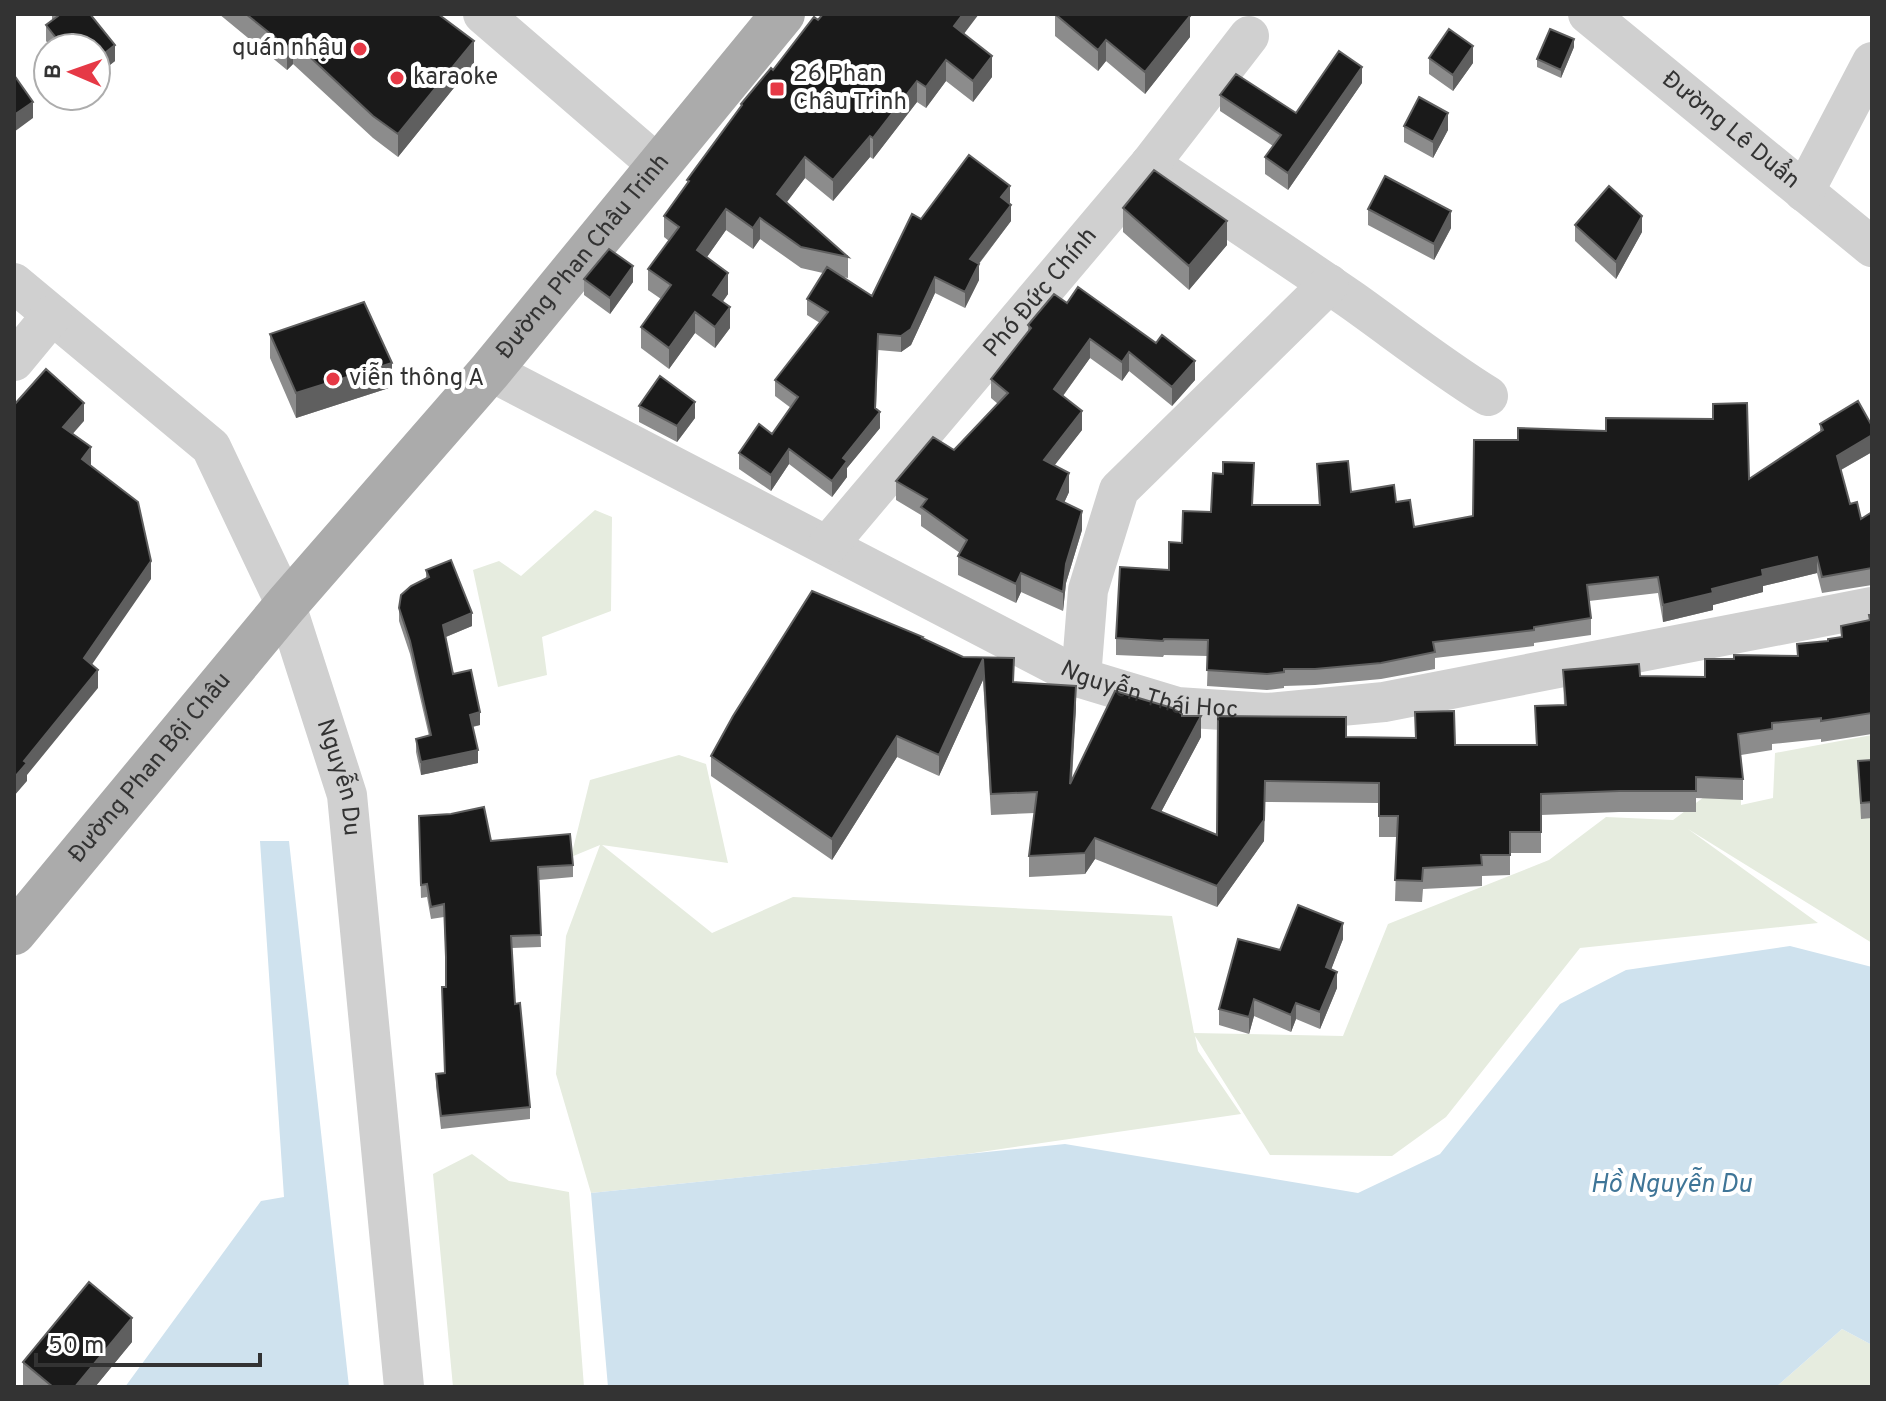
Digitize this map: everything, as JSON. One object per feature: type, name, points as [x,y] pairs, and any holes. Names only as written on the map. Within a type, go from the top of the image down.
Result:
[{"type":"main road","name":"Đường Phan Châu Trinh","points":[[286,605],[490,371],[783,14]]},
{"type":"main road","name":"Đường Phan Bội Châu","points":[[14,933],[286,605]]},
{"type":"street","points":[[483,14],[659,166]]},
{"type":"street","name":"Đường Lê Duẩn","points":[[1588,14],[1872,247]]},
{"type":"street","name":"Phó Đức Chính","points":[[828,545],[1150,164],[1249,36]]},
{"type":"street","points":[[1804,192],[1872,62]]},
{"type":"street","points":[[1150,164],[1329,284],[1444,369],[1488,396]]},
{"type":"street","name":"Nguyễn Du","points":[[14,283],[211,447],[286,605],[347,795],[404,1387]]},
{"type":"street","points":[[1081,678],[1088,590],[1119,490],[1329,284]]},
{"type":"street","points":[[14,361],[52,315]]},
{"type":"street","name":"Nguyễn Thái Học","points":[[490,371],[1081,678],[1177,707],[1267,713],[1384,702],[1872,607]]},
{"type":"shaded area","points":[[595,510],[612,517],[611,611],[542,637],[547,675],[498,687],[473,570],[499,561],[521,576]]},
{"type":"shaded area","points":[[1872,735],[1872,943],[1688,829],[1818,923],[1580,948],[1446,1117],[1392,1156],[1270,1155],[1195,1036],[1198,1051],[1241,1114],[967,1154],[591,1193],[556,1074],[566,936],[600,845],[571,857],[590,780],[679,755],[706,764],[728,863],[602,845],[712,933],[793,897],[1172,916],[1194,1033],[1343,1036],[1388,924],[1549,860],[1606,817],[1673,820],[1741,775],[1741,805],[1773,798],[1775,753]]},
{"type":"shaded area","points":[[472,1154],[509,1181],[569,1192],[584,1387],[453,1387],[433,1174]]},
{"type":"shaded area","points":[[1842,1329],[1872,1345],[1872,1387],[1776,1387]]},
{"type":"water","points":[[260,841],[289,841],[349,1387],[125,1387],[261,1201],[284,1197]]},
{"type":"water","name":"Hồ Nguyễn Du","points":[[1790,946],[1872,967],[1872,1345],[1842,1329],[1776,1387],[608,1387],[591,1193],[1065,1144],[1358,1193],[1440,1154],[1560,1004],[1626,970]]},
{"type":"building","points":[[90,14],[105,32],[51,32],[46,25],[58,16]]},
{"type":"building","points":[[246,14],[438,14],[474,41],[398,134],[373,116],[293,41],[287,47]]},
{"type":"building","points":[[823,14],[963,14],[954,26],[992,56],[973,81],[946,60],[926,87],[917,81],[873,138],[870,136],[833,180],[805,157],[777,194],[848,257],[801,247],[760,218],[753,228],[726,209],[697,250],[728,273],[713,295],[730,307],[715,327],[695,312],[669,348],[641,327],[671,285],[648,269],[679,227],[664,216],[741,104],[771,68],[773,70],[814,17],[818,20]]},
{"type":"building","points":[[1055,14],[1190,16],[1145,72],[1106,40],[1098,50]]},
{"type":"building","points":[[1449,29],[1473,46],[1453,75],[1429,58]]},
{"type":"building","points":[[1550,29],[1574,39],[1561,70],[1537,59]]},
{"type":"building","points":[[1339,51],[1362,67],[1288,173],[1265,157],[1281,135],[1220,95],[1236,74],[1296,113]]},
{"type":"building","points":[[14,75],[32,103],[14,115]]},
{"type":"building","points":[[1419,97],[1448,113],[1433,142],[1404,126]]},
{"type":"building","points":[[969,155],[1010,186],[1001,197],[1011,205],[970,259],[979,264],[965,292],[935,277],[911,329],[901,336],[878,334],[875,408],[880,412],[843,458],[847,461],[832,481],[789,449],[771,475],[739,453],[759,424],[772,434],[798,397],[775,380],[828,312],[807,299],[827,267],[872,296],[912,214],[921,219]]},
{"type":"building","points":[[1154,170],[1227,221],[1189,266],[1123,208]]},
{"type":"building","points":[[1385,176],[1451,211],[1434,244],[1368,209]]},
{"type":"building","points":[[1609,186],[1642,216],[1616,262],[1575,225]]},
{"type":"building","points":[[609,249],[633,266],[610,298],[584,279]]},
{"type":"building","points":[[1078,287],[1156,343],[1162,335],[1195,361],[1172,387],[1129,352],[1122,362],[1090,339],[1054,389],[1082,411],[1044,460],[1069,473],[1057,499],[1082,511],[1066,564],[1063,592],[1021,573],[1016,584],[958,556],[967,540],[921,507],[927,499],[896,481],[933,437],[954,450],[1008,393],[991,379],[1031,328],[1028,325],[1054,294],[1067,303]]},
{"type":"building","points":[[364,302],[392,363],[296,393],[270,334]]},
{"type":"building","points":[[46,369],[84,403],[63,427],[91,447],[82,459],[138,502],[151,561],[84,658],[98,670],[24,761],[27,763],[14,778],[14,405]]},
{"type":"building","points":[[660,376],[695,402],[677,426],[639,406]]},
{"type":"building","points":[[1858,401],[1872,426],[1872,435],[1837,456],[1850,504],[1857,502],[1861,519],[1872,512],[1872,568],[1822,577],[1817,557],[1762,570],[1763,576],[1712,589],[1713,593],[1663,605],[1658,577],[1587,585],[1591,618],[1534,627],[1534,630],[1433,642],[1435,652],[1381,663],[1284,669],[1284,672],[1267,674],[1207,670],[1208,640],[1116,638],[1120,567],[1169,570],[1169,542],[1182,543],[1183,511],[1211,512],[1213,473],[1223,474],[1223,462],[1254,463],[1252,505],[1320,505],[1317,464],[1348,461],[1351,492],[1394,485],[1396,502],[1410,500],[1414,527],[1473,516],[1474,440],[1518,440],[1518,428],[1606,431],[1606,418],[1713,419],[1713,404],[1747,403],[1749,479],[1823,430],[1820,424]]},
{"type":"building","points":[[451,560],[472,613],[443,625],[453,674],[471,670],[480,712],[470,715],[478,750],[421,762],[416,739],[431,735],[410,641],[399,608],[401,595],[429,577],[426,570]]},
{"type":"building","points":[[812,591],[963,657],[1014,658],[1013,682],[1076,686],[1070,784],[1115,691],[1172,708],[1182,716],[1201,716],[1152,808],[1217,835],[1218,716],[1346,717],[1346,737],[1416,738],[1415,712],[1454,711],[1455,745],[1537,745],[1535,706],[1566,705],[1563,670],[1639,664],[1640,676],[1705,677],[1705,659],[1734,659],[1734,655],[1798,656],[1797,644],[1842,637],[1841,626],[1870,620],[1869,615],[1872,615],[1872,713],[1821,721],[1821,718],[1772,723],[1772,729],[1738,734],[1743,779],[1696,777],[1696,791],[1541,794],[1541,832],[1510,832],[1510,855],[1481,855],[1482,865],[1423,868],[1422,881],[1395,880],[1398,816],[1379,816],[1379,783],[1265,781],[1264,820],[1217,886],[1095,838],[1085,853],[1029,856],[1037,792],[991,794],[983,659],[939,755],[897,736],[832,839],[711,756]]},
{"type":"building","points":[[1872,760],[1872,802],[1861,803],[1858,761]]},
{"type":"building","points":[[484,807],[491,841],[570,834],[573,865],[538,867],[541,935],[511,936],[515,1004],[520,1003],[530,1107],[441,1116],[436,1074],[445,1073],[442,987],[446,987],[444,904],[431,907],[427,884],[421,885],[419,816],[451,814]]},
{"type":"building","points":[[1298,905],[1343,923],[1326,967],[1337,972],[1320,1012],[1296,1003],[1291,1015],[1254,999],[1249,1017],[1219,1009],[1238,939],[1280,950]]},
{"type":"building","points":[[89,1282],[132,1318],[75,1387],[53,1387],[23,1362]]},
{"type":"place","name":"quán nhậu","points":[[360,49]]},
{"type":"place","name":"karaoke","points":[[397,78]]},
{"type":"place","name":"26 Phan Châu Trinh","points":[[777,89]]},
{"type":"place","name":"viễn thông A","points":[[333,379]]}]
